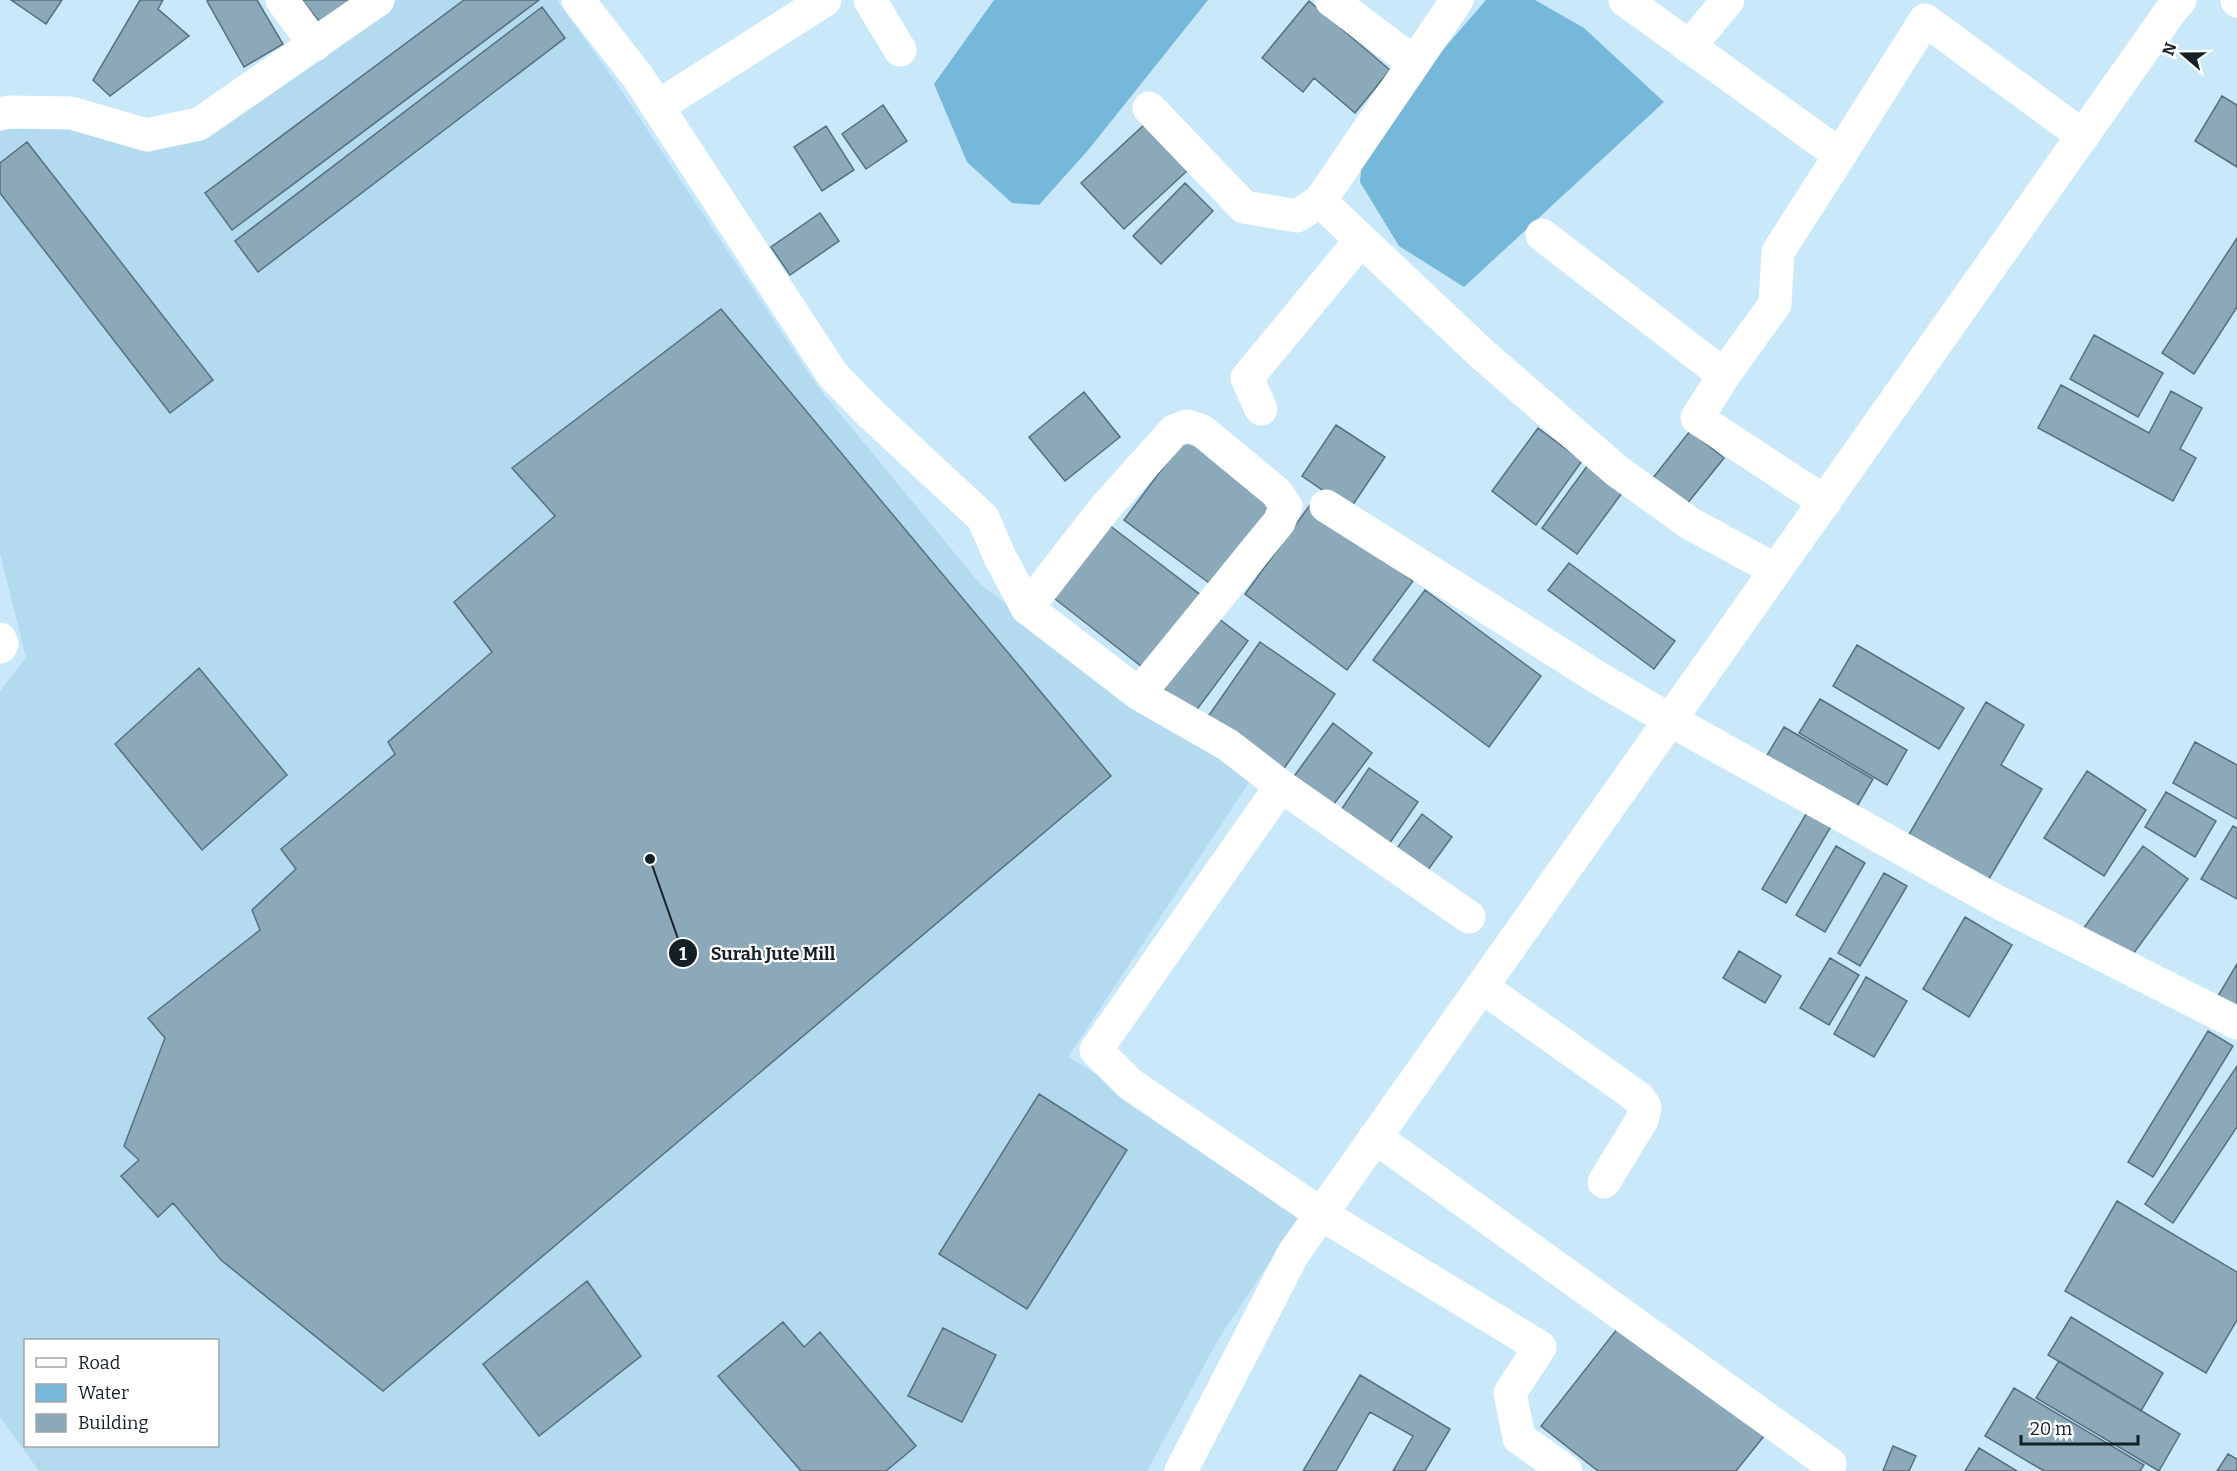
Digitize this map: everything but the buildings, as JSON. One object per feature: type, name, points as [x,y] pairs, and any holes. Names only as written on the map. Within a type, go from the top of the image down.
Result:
[{"type":"street","points":[[282,0],[315,45]]},
{"type":"street","points":[[0,114],[9,112],[71,113],[147,135],[199,124],[378,0]]},
{"type":"street","points":[[657,106],[825,0]]},
{"type":"street","points":[[870,0],[900,50]]},
{"type":"street","points":[[1331,0],[1413,62]]},
{"type":"street","points":[[1149,108],[1244,207],[1297,216],[1320,201],[1457,0]]},
{"type":"street","points":[[1625,0],[1840,155]]},
{"type":"street","points":[[1689,47],[1728,0]]},
{"type":"street","points":[[1181,1471],[1293,1254],[2180,0]]},
{"type":"street","points":[[595,6],[638,77],[833,375],[870,413],[984,518],[999,555],[1028,608],[1139,694],[1228,745],[1281,786],[1468,917]]},
{"type":"street","points":[[1825,502],[1697,418],[1724,375],[1776,304],[1778,252],[1925,20],[2083,136]]},
{"type":"street","points":[[1320,201],[1481,353],[1617,471],[1692,524],[1776,570]]},
{"type":"street","points":[[1542,236],[1724,375]]},
{"type":"street","points":[[1261,409],[1247,378],[1361,240]]},
{"type":"street","points":[[1028,608],[1104,508],[1174,431],[1187,426],[1202,431],[1276,492],[1286,506],[1279,522],[1139,694]]},
{"type":"street","points":[[1326,506],[1590,673],[1670,720],[1996,901],[2237,1023]]},
{"type":"street","points":[[0,639],[2,644],[0,647]]},
{"type":"street","points":[[1281,786],[1096,1050],[1130,1084],[1321,1214],[1540,1347],[1510,1393],[1519,1438],[1566,1471]]},
{"type":"street","points":[[1482,987],[1639,1098],[1645,1107],[1642,1120],[1604,1182]]},
{"type":"street","points":[[1376,1137],[1830,1464]]},
{"type":"shaded area","points":[[396,0],[557,0],[617,84],[818,387],[981,585],[1250,781],[1068,1057],[1309,1203],[1219,1338],[1147,1471],[39,1471],[0,1417],[0,691],[26,658],[0,553],[0,126],[213,132]]},
{"type":"water","points":[[994,0],[1208,0],[1089,149],[1039,205],[1012,203],[967,162],[934,84]]},
{"type":"water","points":[[1486,0],[1535,0],[1584,28],[1664,102],[1464,287],[1399,246],[1360,182],[1364,141]]},
{"type":"place","name":"Surah Jute Mill","points":[[650,859]]}]
